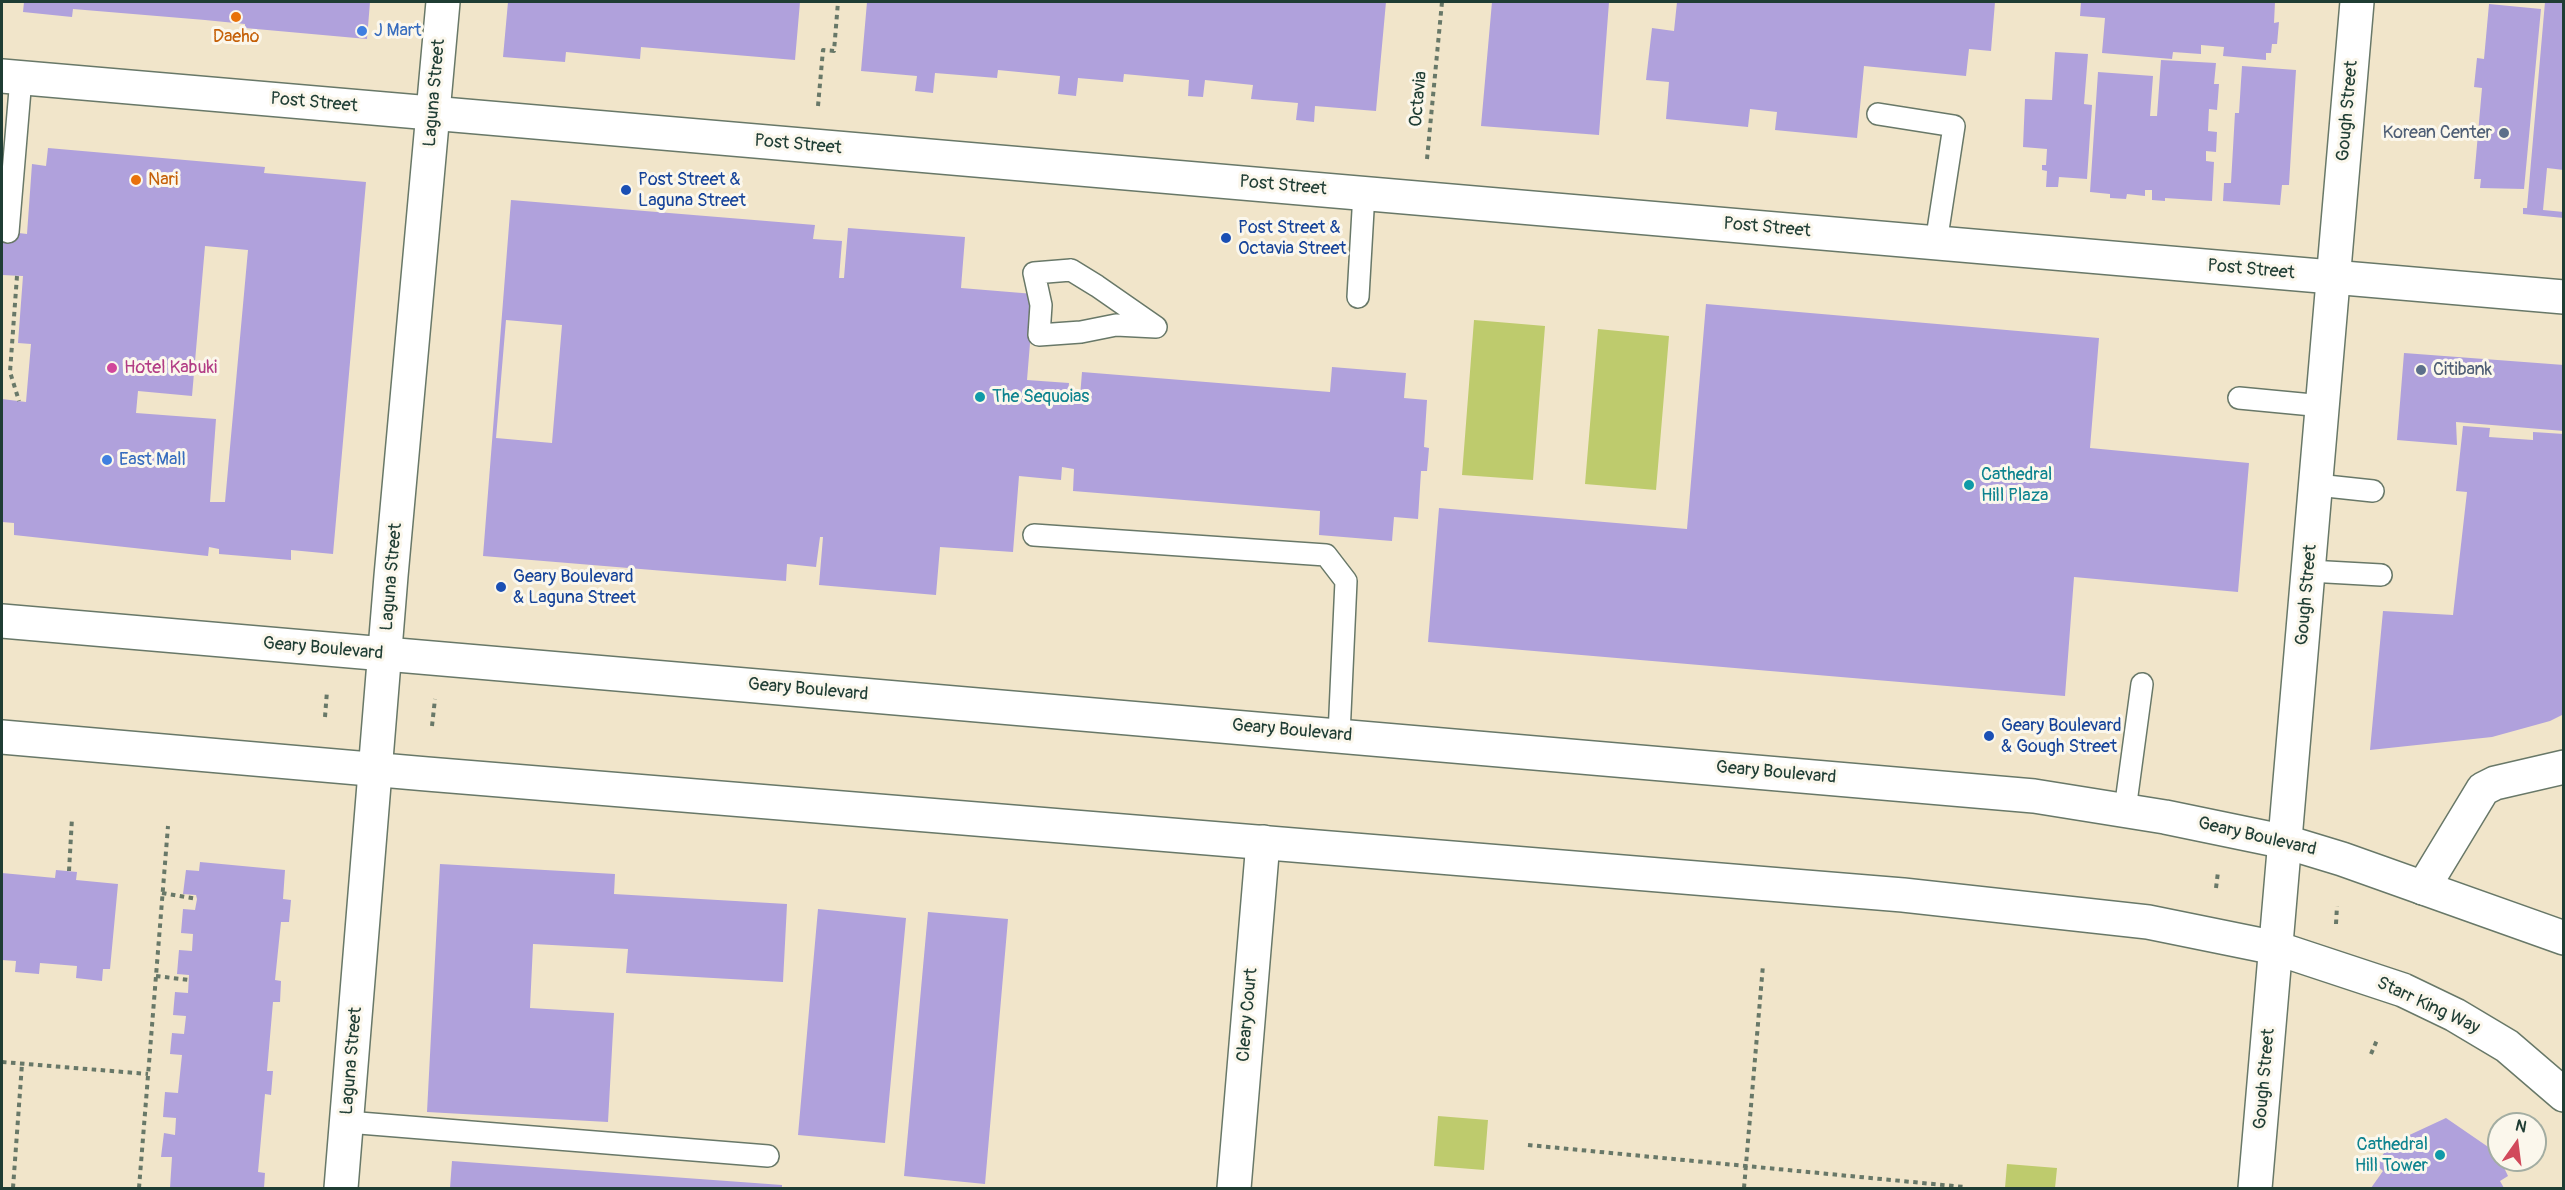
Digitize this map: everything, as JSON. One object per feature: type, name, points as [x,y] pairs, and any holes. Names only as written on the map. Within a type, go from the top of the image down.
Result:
[{"type":"main road","name":"Laguna Street","points":[[342,1188],[385,654],[443,2]]},
{"type":"main road","name":"Gough Street","points":[[2255,1188],[2357,2]]},
{"type":"main road","name":"Post Street","points":[[11,77],[2564,297]]},
{"type":"main road","name":"Geary Boulevard","points":[[2,621],[1965,789],[2125,810],[2286,842],[2342,858],[2564,938]]},
{"type":"main road","points":[[2,736],[376,770],[2013,905],[2148,922],[2276,948]]},
{"type":"main road","points":[[2423,888],[2483,789],[2495,783],[2564,767]]},
{"type":"main road","name":"Cleary Court","points":[[1234,1188],[1263,842]]},
{"type":"main road","name":"Starr King Way","points":[[2276,948],[2403,990],[2455,1015],[2507,1046],[2564,1095]]},
{"type":"lane","points":[[8,232],[11,77]]},
{"type":"lane","points":[[1878,114],[1954,126],[1936,243]]},
{"type":"lane","points":[[1358,297],[1364,193]]},
{"type":"lane","points":[[1071,270],[1156,327],[1116,325],[1081,332],[1039,335],[1041,305],[1034,273],[1071,270]]},
{"type":"lane","points":[[2239,398],[2323,406]]},
{"type":"lane","points":[[2317,486],[2373,491]]},
{"type":"lane","points":[[1034,535],[1326,555],[1346,581],[1339,735]]},
{"type":"lane","points":[[2309,571],[2381,575]]},
{"type":"lane","points":[[2125,810],[2142,684]]},
{"type":"lane","points":[[347,1122],[768,1156]]},
{"type":"path","points":[[815,146],[823,50],[834,51],[838,2]]},
{"type":"path","name":"Octavia","points":[[1424,198],[1442,2]]},
{"type":"path","points":[[17,276],[10,372],[19,401]]},
{"type":"path","points":[[325,717],[327,691]]},
{"type":"path","points":[[432,726],[435,699]]},
{"type":"path","points":[[69,871],[72,818]]},
{"type":"path","points":[[139,1188],[168,826]]},
{"type":"path","points":[[2216,888],[2218,872]]},
{"type":"path","points":[[162,893],[197,899]]},
{"type":"path","points":[[2336,924],[2337,906]]},
{"type":"path","points":[[1744,1188],[1762,965]]},
{"type":"path","points":[[156,976],[189,980]]},
{"type":"path","points":[[2371,1054],[2377,1040]]},
{"type":"path","points":[[2,1062],[148,1074]]},
{"type":"path","points":[[13,1188],[22,1064]]},
{"type":"path","points":[[1528,1145],[1964,1186]]},
{"type":"green space","points":[[1474,320],[1545,326],[1533,480],[1462,475]]},
{"type":"green space","points":[[1598,329],[1669,336],[1656,490],[1585,484]]},
{"type":"green space","points":[[1438,1116],[1488,1120],[1484,1170],[1434,1166]]},
{"type":"green space","points":[[2007,1164],[2057,1168],[2055,1188],[2005,1188]]},
{"type":"building","points":[[24,2],[370,2],[367,39],[245,28],[245,24],[73,9],[72,17],[23,12]]},
{"type":"building","points":[[508,2],[800,2],[795,60],[641,47],[640,59],[566,52],[565,62],[503,57]]},
{"type":"building","points":[[867,2],[1386,2],[1376,111],[1315,106],[1314,122],[1296,120],[1298,103],[1251,99],[1253,85],[1205,80],[1203,97],[1188,96],[1189,80],[1124,74],[1123,82],[1078,78],[1076,96],[1058,94],[1060,76],[998,70],[997,78],[935,73],[933,93],[915,91],[917,76],[861,71]]},
{"type":"building","points":[[1492,2],[1609,2],[1599,135],[1481,126]]},
{"type":"building","points":[[1677,2],[1995,2],[1991,51],[1969,49],[1966,76],[1864,66],[1857,138],[1775,130],[1777,112],[1750,109],[1748,127],[1666,119],[1669,82],[1646,80],[1652,28],[1674,31]]},
{"type":"building","points":[[2081,2],[2275,2],[2274,23],[2279,22],[2277,44],[2272,44],[2271,53],[2266,53],[2266,60],[2223,56],[2224,47],[2201,45],[2201,54],[2173,52],[2172,59],[2102,53],[2105,18],[2080,16]]},
{"type":"building","points":[[2545,2],[2564,2],[2564,170],[2547,168],[2543,210],[2564,212],[2564,218],[2523,214],[2523,208],[2527,208]]},
{"type":"building","name":"Korean Center","points":[[2489,4],[2541,9],[2524,189],[2480,188],[2481,179],[2474,179],[2482,88],[2474,87],[2477,58],[2484,59]]},
{"type":"building","points":[[2055,52],[2088,54],[2084,104],[2092,105],[2087,179],[2059,177],[2058,187],[2046,187],[2047,171],[2042,170],[2042,165],[2046,165],[2047,149],[2023,147],[2025,99],[2052,100]]},
{"type":"building","points":[[2161,60],[2216,63],[2214,84],[2219,84],[2217,110],[2209,109],[2208,131],[2217,132],[2216,152],[2206,151],[2206,161],[2214,162],[2212,201],[2165,198],[2165,201],[2152,200],[2152,190],[2145,190],[2145,196],[2127,194],[2126,199],[2110,198],[2110,194],[2090,192],[2098,72],[2153,76],[2150,116],[2157,116]]},
{"type":"building","points":[[2242,66],[2296,70],[2289,185],[2282,185],[2280,205],[2223,201],[2224,183],[2231,183],[2235,113],[2239,113]]},
{"type":"building","name":"Hotel Kabuki","points":[[48,148],[265,167],[264,173],[366,182],[333,554],[291,550],[291,560],[219,554],[219,549],[209,547],[208,556],[14,535],[14,523],[2,522],[2,399],[26,402],[31,344],[18,343],[23,276],[2,275],[2,231],[27,234],[32,164],[46,166]],"holes":[[[205,246],[248,250],[225,502],[210,502],[216,419],[136,413],[138,391],[192,396]]]},
{"type":"building","name":"The Sequoias","points":[[511,200],[815,225],[813,239],[842,241],[839,278],[844,278],[848,228],[965,237],[961,288],[1034,294],[1027,380],[1069,383],[1068,396],[1080,397],[1082,372],[1330,392],[1332,367],[1406,373],[1404,398],[1427,400],[1424,447],[1429,448],[1427,471],[1421,471],[1418,519],[1394,517],[1392,541],[1319,535],[1320,511],[1073,491],[1074,469],[1062,467],[1061,480],[1019,476],[1013,552],[940,547],[936,595],[819,585],[823,537],[820,537],[816,567],[787,564],[786,581],[483,556]],"holes":[[[506,320],[562,325],[552,443],[496,438]]]},
{"type":"building","name":"Cathedral Hill Plaza","points":[[1706,304],[2099,338],[2090,448],[2249,463],[2238,592],[2074,577],[2065,696],[1428,642],[1439,508],[1687,529]]},
{"type":"building","points":[[2404,353],[2564,365],[2564,431],[2456,422],[2457,445],[2397,440]]},
{"type":"building","points":[[2463,426],[2490,428],[2489,437],[2533,440],[2533,432],[2564,434],[2564,714],[2550,721],[2492,737],[2370,750],[2383,611],[2453,615],[2467,492],[2456,491]]},
{"type":"building","points":[[200,862],[285,870],[283,899],[291,900],[289,922],[281,922],[275,980],[281,981],[280,1002],[273,1002],[267,1071],[273,1071],[271,1095],[265,1094],[258,1172],[265,1173],[264,1188],[170,1188],[172,1157],[161,1157],[164,1133],[175,1135],[176,1118],[163,1117],[165,1092],[178,1093],[182,1055],[170,1054],[172,1033],[184,1034],[186,1016],[173,1015],[175,992],[188,993],[189,975],[177,974],[179,950],[192,951],[193,934],[181,933],[183,909],[195,910],[197,899],[196,895],[183,894],[186,870],[199,871]]},
{"type":"building","points":[[440,864],[615,874],[614,894],[787,904],[783,982],[626,973],[628,949],[533,944],[530,1008],[614,1013],[608,1122],[427,1112]]},
{"type":"building","points":[[56,870],[77,872],[76,880],[118,884],[110,969],[103,969],[102,981],[76,978],[77,966],[40,963],[39,974],[15,972],[16,961],[2,960],[2,873],[55,878]]},
{"type":"building","points":[[818,909],[906,918],[885,1143],[798,1135]]},
{"type":"building","points":[[928,912],[1008,919],[985,1184],[904,1176]]},
{"type":"building","name":"Cathedral Hill Tower","points":[[2446,1118],[2487,1146],[2487,1172],[2506,1172],[2508,1176],[2500,1181],[2504,1188],[2371,1188],[2383,1171],[2376,1165],[2390,1144]]},
{"type":"building","points":[[452,1161],[782,1185],[782,1188],[450,1188]]},
{"type":"place","name":"Daeho","points":[[236,17]]},
{"type":"place","name":"J Mart","points":[[362,31]]},
{"type":"place","name":"Korean Center","points":[[2504,133]]},
{"type":"place","name":"Nari","points":[[136,180]]},
{"type":"place","name":"Post Street & Laguna Street","points":[[626,190]]},
{"type":"place","name":"Post Street & Octavia Street","points":[[1226,238]]},
{"type":"place","name":"Hotel Kabuki","points":[[112,368]]},
{"type":"place","name":"Citibank","points":[[2421,370]]},
{"type":"place","name":"The Sequoias","points":[[980,397]]},
{"type":"place","name":"East Mall","points":[[107,460]]},
{"type":"place","name":"Cathedral Hill Plaza","points":[[1969,485]]},
{"type":"place","name":"Geary Boulevard & Laguna Street","points":[[501,587]]},
{"type":"place","name":"Geary Boulevard & Gough Street","points":[[1989,736]]},
{"type":"place","name":"Cathedral Hill Tower","points":[[2440,1155]]}]
